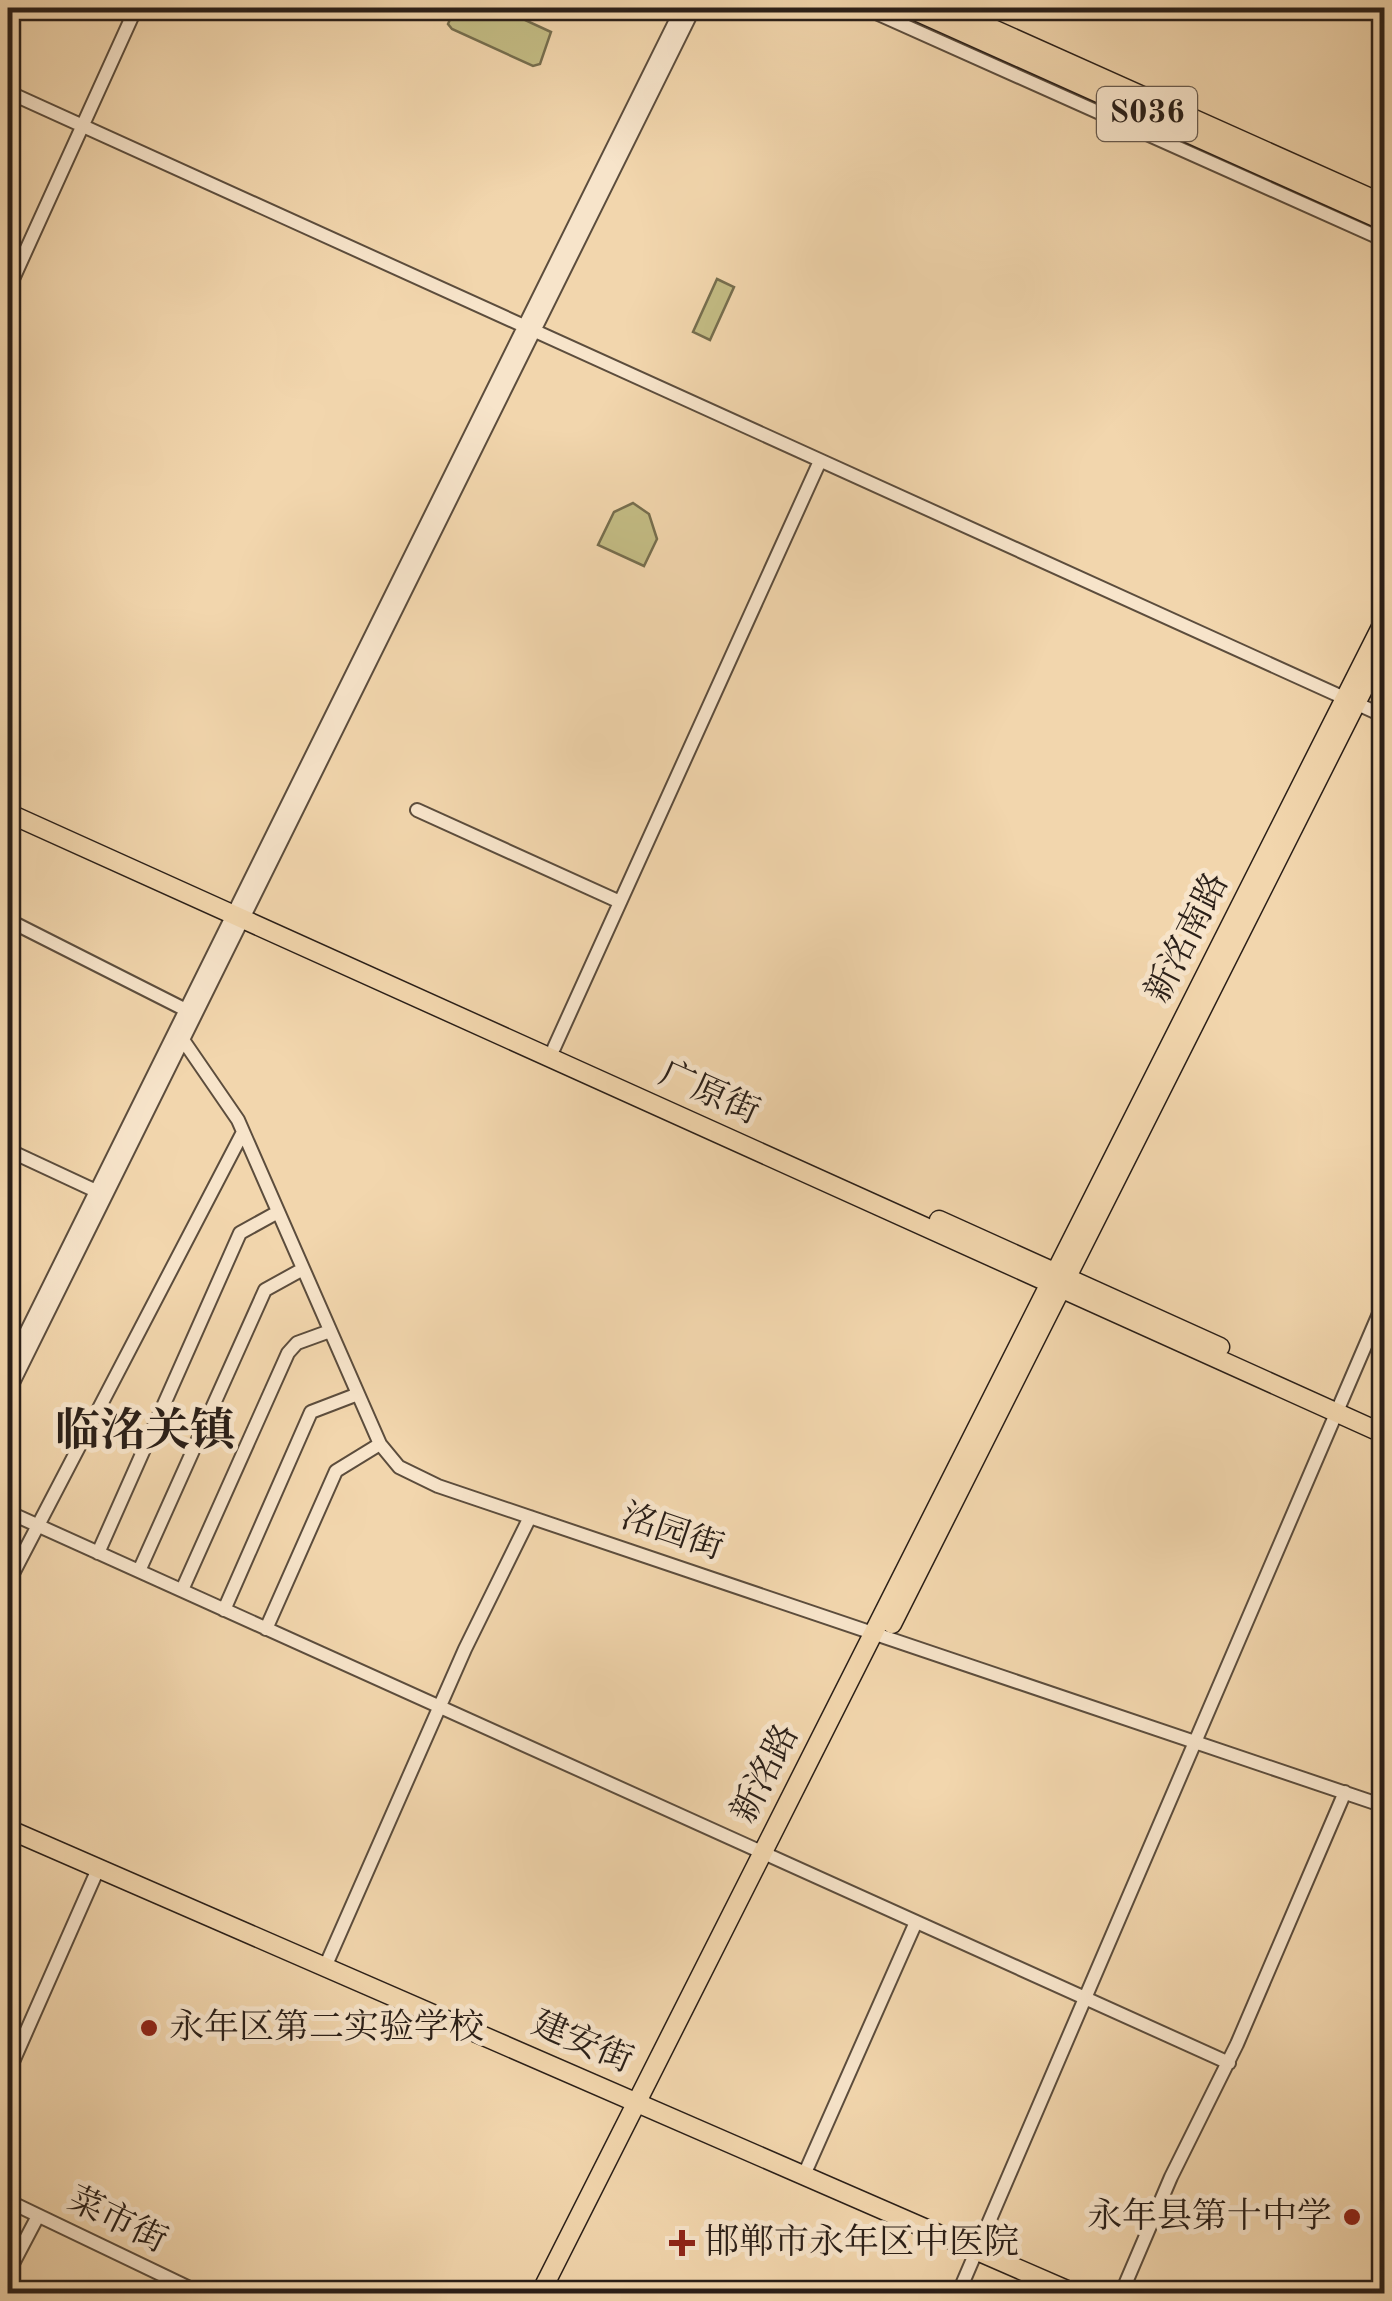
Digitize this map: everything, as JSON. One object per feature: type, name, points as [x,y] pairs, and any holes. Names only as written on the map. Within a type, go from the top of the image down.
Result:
[{"type":"main road","name":"S036","points":[[909,8],[1384,221]]},
{"type":"main road","name":"S036","points":[[946,8],[1384,204]]},
{"type":"main road","name":"新洺南路","points":[[1058,1281],[1351,701],[1384,621]]},
{"type":"main road","name":"新洺南路","points":[[1351,701],[1384,648]]},
{"type":"main road","name":"广原街","points":[[8,802],[240,913],[1337,1407],[1384,1434]]},
{"type":"main road","name":"广原街","points":[[8,814],[554,1048],[1058,1281]]},
{"type":"main road","name":"新洺路","points":[[553,2294],[642,2105],[1058,1281]]},
{"type":"main road","name":"广原街","points":[[1337,1407],[1384,1422]]},
{"type":"main road","name":"建安街","points":[[8,1829],[1076,2294]]},
{"type":"main road","name":"新洺路","points":[[540,2294],[642,2105]]},
{"type":"street","points":[[8,290],[136,8]]},
{"type":"street","points":[[8,1394],[682,8]]},
{"type":"street","points":[[529,329],[694,8]]},
{"type":"street","points":[[865,8],[1384,240]]},
{"type":"street","points":[[8,92],[1384,716]]},
{"type":"street","points":[[554,1048],[820,461]]},
{"type":"street","points":[[417,810],[620,902]]},
{"type":"street","points":[[8,1369],[186,1010],[240,913]]},
{"type":"street","points":[[8,920],[186,1010]]},
{"type":"street","name":"洺园街","points":[[183,1040],[210,1074],[243,1132],[380,1444],[398,1468],[1384,1806]]},
{"type":"street","points":[[8,1583],[243,1132]]},
{"type":"street","points":[[8,1150],[96,1191]]},
{"type":"street","points":[[98,1552],[240,1233],[278,1212]]},
{"type":"street","points":[[139,1571],[267,1287],[303,1269]]},
{"type":"street","points":[[958,2294],[1384,1302]]},
{"type":"street","points":[[182,1590],[288,1353],[297,1343],[330,1331]]},
{"type":"street","points":[[224,1610],[311,1412],[358,1394]]},
{"type":"street","points":[[266,1629],[336,1471],[380,1444]]},
{"type":"street","points":[[8,1512],[1229,2063]]},
{"type":"street","points":[[325,1967],[530,1516]]},
{"type":"street","points":[[1122,2294],[1171,2177],[1229,2063],[1345,1792]]},
{"type":"street","points":[[8,2073],[98,1868]]},
{"type":"street","points":[[804,2175],[916,1922]]},
{"type":"street","name":"菜市街","points":[[8,2201],[202,2294]]},
{"type":"street","points":[[8,2273],[38,2216]]},
{"type":"shaded area","points":[[455,8],[499,8],[551,32],[540,64],[533,66],[452,29],[448,24]]},
{"type":"shaded area","points":[[717,279],[734,287],[710,340],[693,332]]},
{"type":"shaded area","points":[[633,503],[649,514],[657,539],[644,566],[598,545],[614,512]]},
{"type":"place","name":"永年区第二实验学校","points":[[149,2028]]},
{"type":"place","name":"永年县第十中学","points":[[1352,2217]]},
{"type":"place","name":"邯郸市永年区中医院","points":[[682,2243]]},
{"type":"district","name":"临洺关镇","points":[[145,1433]]}]
